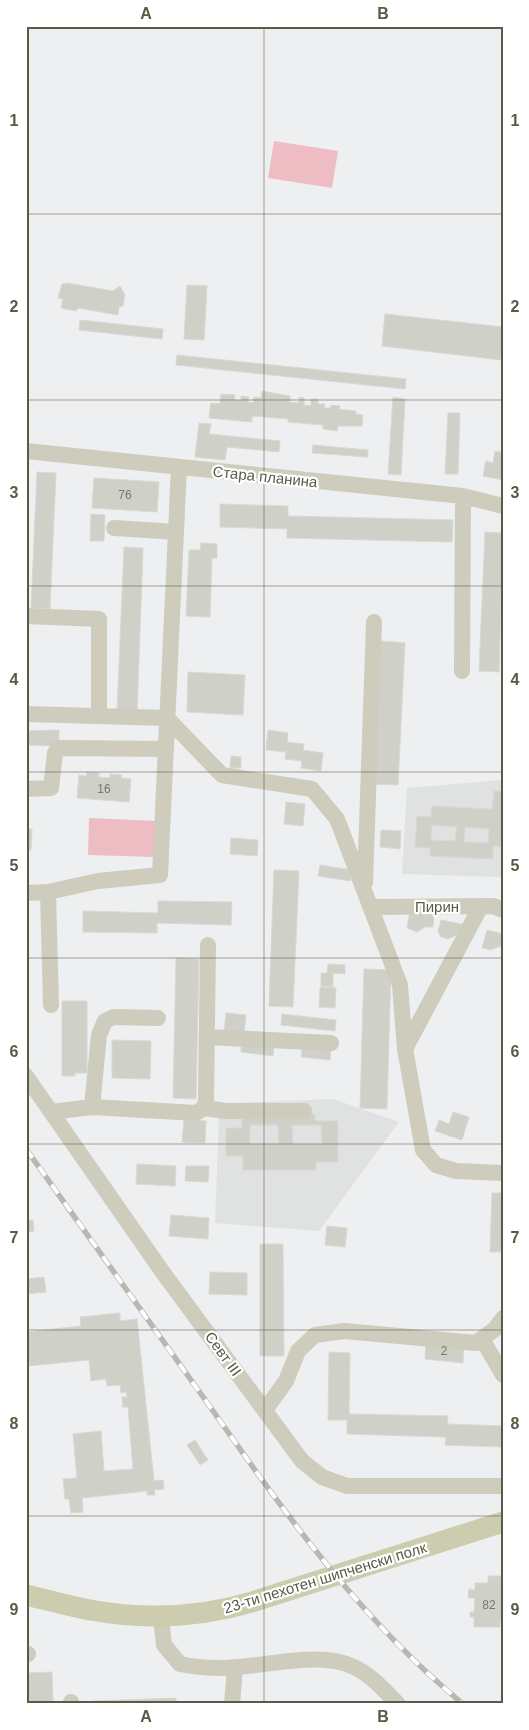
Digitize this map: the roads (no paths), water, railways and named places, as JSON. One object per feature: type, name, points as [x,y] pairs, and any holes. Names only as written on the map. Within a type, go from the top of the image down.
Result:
[{"type":"main road","name":"23-ти пехотен шипченски полк","points":[[26,1596],[91,1610],[161,1618],[210,1613],[238,1606],[503,1522]]},
{"type":"street","name":"Стара планина","points":[[26,451],[462,496],[503,506]]},
{"type":"street","points":[[26,893],[48,892],[98,881],[160,875],[179,467]]},
{"type":"street","points":[[462,496],[462,671]]},
{"type":"street","points":[[114,528],[176,532]]},
{"type":"street","points":[[26,616],[99,619],[99,716]]},
{"type":"street","points":[[365,891],[374,622]]},
{"type":"street","points":[[26,714],[167,718],[222,775],[312,789],[337,819],[400,985],[405,1049],[424,1150],[436,1165],[456,1172],[503,1173]]},
{"type":"street","points":[[26,789],[51,788],[57,749],[166,749]]},
{"type":"street","points":[[48,892],[51,1005]]},
{"type":"street","points":[[405,1049],[481,906]]},
{"type":"street","name":"Пирин","points":[[371,907],[493,906],[503,910]]},
{"type":"street","points":[[204,1108],[206,1100],[208,945]]},
{"type":"street","points":[[92,1107],[99,1035],[105,1021],[114,1017],[158,1018]]},
{"type":"street","points":[[207,1037],[331,1043]]},
{"type":"street","name":"Севт III","points":[[26,1076],[164,1274],[302,1461],[322,1477],[347,1486],[503,1486]]},
{"type":"street","points":[[51,1112],[92,1107],[196,1113],[204,1108],[226,1111],[304,1111]]},
{"type":"street","points":[[265,1410],[286,1381],[298,1351],[314,1334],[344,1331],[476,1343],[495,1329],[503,1318]]},
{"type":"street","points":[[482,1339],[503,1376]]},
{"type":"street","points":[[161,1618],[164,1645],[180,1664],[200,1668],[235,1668],[303,1660],[344,1662],[368,1676],[398,1704]]},
{"type":"street","points":[[232,1704],[235,1668]]},
{"type":"railway","points":[[26,1149],[297,1527],[327,1565],[391,1637],[463,1704]]}]
